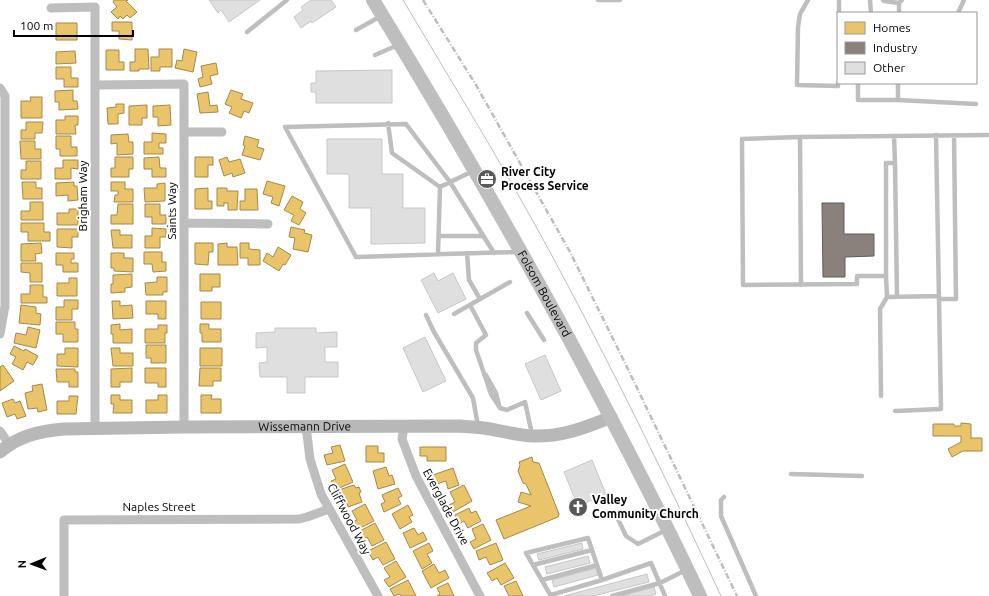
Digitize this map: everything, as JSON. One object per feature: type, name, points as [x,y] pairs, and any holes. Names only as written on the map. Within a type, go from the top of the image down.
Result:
[{"type":"main road","name":"Folsom Boulevard","points":[[373,0],[474,170],[610,416],[700,596]]},
{"type":"street","name":"Brigham Way","points":[[51,8],[95,7],[94,429]]},
{"type":"street","name":"Saints Way","points":[[96,85],[184,84],[184,427]]},
{"type":"street","points":[[0,88],[5,96],[5,306],[0,334]]},
{"type":"street","points":[[184,132],[222,132]]},
{"type":"street","points":[[184,223],[268,224]]},
{"type":"street","name":"Wissemann Drive","points":[[5,448],[34,433],[48,430],[184,427],[460,426],[532,436],[551,435],[568,433],[610,416]]},
{"type":"street","name":"Cliffwood Way","points":[[306,426],[310,459],[315,478],[329,509],[376,596]]},
{"type":"street","name":"Everglade Drive","points":[[404,426],[402,439],[416,476],[480,596]]},
{"type":"street","points":[[0,431],[5,448]]},
{"type":"street","name":"Naples Street","points":[[64,596],[64,520],[299,519],[329,509]]},
{"type":"lane","points":[[247,32],[287,0]]},
{"type":"lane","points":[[598,0],[620,0]]},
{"type":"lane","points":[[808,0],[800,14],[798,27],[797,85],[838,86],[838,84]]},
{"type":"lane","points":[[839,0],[839,12]]},
{"type":"lane","points":[[870,0],[871,12]]},
{"type":"lane","points":[[883,0],[901,1],[899,12]]},
{"type":"lane","points":[[958,12],[964,0]]},
{"type":"lane","points":[[356,30],[382,15]]},
{"type":"lane","points":[[375,55],[399,44]]},
{"type":"lane","points":[[858,84],[858,100],[898,100],[976,104]]},
{"type":"lane","points":[[898,84],[898,100]]},
{"type":"lane","points":[[388,123],[392,153],[440,187]]},
{"type":"lane","points":[[494,253],[450,182],[406,124],[388,123],[286,127],[356,257],[468,253],[494,253],[520,252]]},
{"type":"lane","points":[[895,411],[941,409],[936,135]]},
{"type":"lane","points":[[887,297],[897,296],[956,299],[954,135]]},
{"type":"lane","points":[[886,276],[857,276],[857,284],[743,285],[742,139],[989,135]]},
{"type":"lane","points":[[894,136],[897,296]]},
{"type":"lane","points":[[800,137],[801,285]]},
{"type":"lane","points":[[881,396],[880,309],[887,297],[886,163],[894,163]]},
{"type":"lane","points":[[440,187],[474,170]]},
{"type":"lane","points":[[438,254],[440,187]]},
{"type":"lane","points":[[439,236],[483,236]]},
{"type":"lane","points":[[468,253],[469,280],[480,299]]},
{"type":"lane","points":[[454,314],[510,282]]},
{"type":"lane","points":[[470,305],[486,335],[476,344],[476,350],[491,394],[500,408],[508,410],[525,402],[532,436]]},
{"type":"lane","points":[[528,313],[544,340]]},
{"type":"lane","points":[[426,315],[434,332],[473,398],[478,428]]},
{"type":"lane","points":[[792,474],[862,476]]},
{"type":"lane","points":[[724,497],[721,500],[721,516],[756,596]]},
{"type":"lane","points":[[635,511],[618,519],[626,536],[638,544],[667,529]]},
{"type":"lane","points":[[602,580],[588,538],[526,553],[551,596],[602,580],[651,564],[665,596]]},
{"type":"lane","points":[[533,565],[592,550]]},
{"type":"lane","points":[[542,580],[597,565]]},
{"type":"lane","points":[[612,596],[660,583],[687,570]]},
{"type":"building: Homes","points":[[114,0],[128,0],[126,1],[137,12],[130,18],[127,15],[123,19],[120,16],[118,19],[111,12],[117,7],[113,2]]},
{"type":"building: Homes","points":[[112,22],[132,22],[132,40],[119,39],[119,31],[112,31]]},
{"type":"building: Homes","points":[[56,23],[77,23],[77,40],[56,40]]},
{"type":"building: Homes","points":[[135,49],[148,49],[149,69],[130,71],[130,62],[135,62]]},
{"type":"building: Homes","points":[[159,49],[172,49],[172,67],[160,67],[160,71],[151,71],[151,57],[159,57]]},
{"type":"building: Homes","points":[[184,49],[197,52],[193,72],[175,68],[177,60],[182,61]]},
{"type":"building: Homes","points":[[106,50],[119,50],[119,62],[124,62],[124,70],[106,70]]},
{"type":"building: Homes","points":[[75,51],[76,63],[56,64],[56,52]]},
{"type":"building: Homes","points":[[216,63],[218,74],[210,76],[212,84],[200,87],[198,79],[203,77],[201,66]]},
{"type":"building: Homes","points":[[56,67],[71,67],[71,78],[78,78],[78,87],[64,87],[64,79],[56,79]]},
{"type":"building: Homes","points":[[73,90],[73,101],[77,101],[78,109],[59,110],[59,102],[55,102],[55,91]]},
{"type":"building: Homes","points":[[231,90],[243,94],[241,99],[253,103],[249,113],[244,111],[241,118],[229,113],[232,107],[225,104]]},
{"type":"building: Homes","points":[[208,92],[210,106],[217,105],[218,112],[200,113],[197,94]]},
{"type":"building: Homes","points":[[30,97],[42,97],[42,118],[21,118],[21,101],[31,101]]},
{"type":"building: Homes","points":[[116,104],[124,104],[124,113],[118,114],[118,124],[108,124],[107,108],[116,107]]},
{"type":"building: Homes","points":[[147,105],[147,118],[142,118],[142,125],[129,125],[129,106]]},
{"type":"building: Homes","points":[[170,105],[171,125],[158,126],[158,117],[153,117],[153,106]]},
{"type":"building: Homes","points":[[65,116],[78,116],[78,125],[75,125],[76,134],[56,134],[56,120],[65,120]]},
{"type":"building: Homes","points":[[26,122],[43,122],[42,133],[35,133],[35,139],[21,139],[21,130],[26,130]]},
{"type":"building: Homes","points":[[152,133],[166,134],[166,143],[159,143],[159,148],[163,148],[163,154],[144,154],[144,142],[152,142]]},
{"type":"building: Homes","points":[[128,134],[129,142],[133,142],[133,154],[117,155],[117,143],[111,144],[111,135]]},
{"type":"building: Homes","points":[[56,136],[71,136],[71,147],[77,147],[77,156],[60,156],[60,149],[56,149]]},
{"type":"building: Homes","points":[[245,136],[259,140],[257,147],[264,149],[260,160],[242,155],[245,146],[243,145]]},
{"type":"building: Homes","points":[[20,141],[35,141],[35,149],[41,149],[41,159],[21,159]]},
{"type":"building: Homes","points":[[115,157],[133,157],[133,169],[129,169],[129,177],[111,177],[111,168],[115,168]]},
{"type":"building: Homes","points":[[159,157],[160,168],[166,168],[166,177],[152,177],[152,169],[144,169],[144,158]]},
{"type":"building: Homes","points":[[195,157],[213,157],[213,165],[208,165],[208,177],[195,177]]},
{"type":"building: Homes","points":[[227,157],[229,162],[240,159],[245,173],[233,177],[232,173],[224,176],[219,160]]},
{"type":"building: Homes","points":[[63,160],[78,160],[78,169],[71,168],[71,179],[55,179],[55,168],[63,168]]},
{"type":"building: Homes","points":[[26,161],[41,161],[41,179],[21,179],[21,170],[26,170]]},
{"type":"building: Homes","points":[[267,181],[285,186],[279,206],[271,203],[273,197],[263,194]]},
{"type":"building: Homes","points":[[22,182],[36,182],[36,188],[42,188],[42,199],[23,199]]},
{"type":"building: Homes","points":[[74,182],[74,186],[77,186],[78,200],[68,201],[68,195],[56,196],[56,183]]},
{"type":"building: Homes","points":[[111,182],[125,182],[125,189],[133,189],[133,202],[114,202],[115,195],[118,195],[118,191],[111,191]]},
{"type":"building: Homes","points":[[165,183],[165,201],[145,202],[144,188],[157,188],[157,184]]},
{"type":"building: Homes","points":[[208,188],[208,201],[212,201],[212,209],[195,209],[195,189]]},
{"type":"building: Homes","points":[[217,188],[227,188],[227,191],[238,191],[237,210],[228,210],[228,203],[224,203],[224,206],[217,206]]},
{"type":"building: Homes","points":[[245,189],[257,189],[258,210],[240,210],[240,201],[245,201]]},
{"type":"building: Homes","points":[[292,196],[303,202],[300,209],[306,213],[299,225],[291,221],[294,215],[284,210]]},
{"type":"building: Homes","points":[[30,202],[43,202],[43,220],[21,220],[21,211],[30,211]]},
{"type":"building: Homes","points":[[118,204],[133,204],[133,224],[111,224],[111,215],[117,215]]},
{"type":"building: Homes","points":[[145,204],[160,204],[160,215],[166,215],[166,224],[152,224],[152,217],[145,217]]},
{"type":"building: Homes","points":[[69,209],[78,209],[78,225],[57,225],[57,213],[69,213]]},
{"type":"building: Homes","points":[[21,223],[44,223],[44,232],[50,232],[50,241],[28,241],[28,232],[21,232]]},
{"type":"building: Homes","points":[[291,227],[305,230],[304,233],[312,235],[308,252],[293,249],[295,238],[289,237]]},
{"type":"building: Homes","points":[[152,228],[166,229],[166,237],[160,237],[160,248],[145,248],[145,236],[152,236]]},
{"type":"building: Homes","points":[[57,229],[78,229],[78,237],[72,237],[72,248],[57,247]]},
{"type":"building: Homes","points":[[111,230],[120,230],[120,235],[132,235],[132,248],[113,248]]},
{"type":"building: Homes","points":[[41,243],[42,253],[35,254],[36,261],[21,261],[21,244]]},
{"type":"building: Homes","points":[[195,243],[213,243],[213,252],[209,252],[208,265],[195,264]]},
{"type":"building: Homes","points":[[227,243],[227,247],[237,247],[238,265],[218,265],[218,244]]},
{"type":"building: Homes","points":[[240,243],[249,243],[249,249],[260,250],[260,265],[248,265],[248,258],[240,258]]},
{"type":"building: Homes","points":[[278,247],[291,255],[279,271],[263,261],[267,253],[273,257]]},
{"type":"building: Homes","points":[[144,252],[162,252],[162,262],[166,262],[166,271],[153,272],[152,264],[144,264]]},
{"type":"building: Homes","points":[[56,253],[74,253],[74,259],[71,259],[71,263],[78,263],[78,272],[63,272],[63,265],[56,265]]},
{"type":"building: Homes","points":[[111,253],[124,253],[124,258],[133,258],[133,272],[114,271],[114,268],[111,268]]},
{"type":"building: Homes","points":[[21,263],[42,263],[42,282],[30,282],[30,273],[21,272]]},
{"type":"building: Homes","points":[[132,274],[132,287],[125,288],[125,292],[111,293],[113,275]]},
{"type":"building: Homes","points":[[200,274],[220,274],[220,287],[212,287],[212,291],[200,291]]},
{"type":"building: Homes","points":[[157,277],[167,277],[167,292],[163,292],[163,295],[146,295],[145,283],[157,282]]},
{"type":"building: Homes","points":[[69,278],[77,278],[77,296],[57,296],[57,283],[69,283]]},
{"type":"building: Homes","points":[[30,285],[43,285],[43,297],[47,297],[47,303],[21,303],[21,294],[30,294]]},
{"type":"building: Homes","points":[[64,300],[78,300],[78,309],[72,309],[72,320],[56,320],[56,307],[64,307]]},
{"type":"building: Homes","points":[[112,301],[120,301],[120,306],[132,305],[133,318],[113,319]]},
{"type":"building: Homes","points":[[146,301],[166,301],[166,319],[158,319],[158,314],[146,314]]},
{"type":"building: Homes","points":[[201,302],[221,302],[221,319],[201,319]]},
{"type":"building: Homes","points":[[21,305],[36,307],[36,313],[41,314],[40,325],[19,323]]},
{"type":"building: Homes","points":[[56,322],[75,322],[75,329],[78,329],[78,342],[63,342],[63,334],[56,334]]},
{"type":"building: Homes","points":[[120,324],[120,330],[132,329],[132,343],[113,343],[111,325]]},
{"type":"building: Homes","points":[[200,324],[209,324],[209,329],[221,329],[221,342],[202,342]]},
{"type":"building: Homes","points":[[158,325],[167,325],[165,343],[145,343],[145,329],[158,329]]},
{"type":"building: Homes","points":[[28,327],[40,330],[36,348],[14,343],[16,333],[26,335]]},
{"type":"building: Homes","points":[[146,345],[166,345],[166,363],[151,363],[151,358],[146,358]]},
{"type":"building: Homes","points":[[14,346],[24,351],[25,349],[38,356],[33,365],[27,362],[23,370],[12,364],[16,357],[10,354]]},
{"type":"building: Homes","points":[[65,348],[78,348],[78,367],[57,366],[57,354],[65,354]]},
{"type":"building: Homes","points":[[111,348],[120,348],[120,353],[133,353],[133,366],[113,366]]},
{"type":"building: Homes","points":[[200,348],[222,348],[222,366],[200,366]]},
{"type":"building: Homes","points":[[3,365],[14,381],[0,391],[0,367]]},
{"type":"building: Homes","points":[[132,368],[132,382],[120,382],[120,387],[111,387],[111,369]]},
{"type":"building: Homes","points":[[145,368],[166,368],[166,387],[158,387],[158,383],[145,383]]},
{"type":"building: Homes","points":[[200,368],[221,368],[221,381],[213,381],[213,386],[199,386]]},
{"type":"building: Homes","points":[[56,369],[75,369],[75,372],[78,372],[78,387],[69,387],[69,382],[57,382]]},
{"type":"building: Homes","points":[[42,384],[47,410],[38,412],[37,408],[28,409],[25,393],[33,391],[32,386]]},
{"type":"building: Homes","points":[[111,395],[120,395],[120,400],[132,400],[132,413],[113,413],[114,404],[111,404]]},
{"type":"building: Homes","points":[[158,395],[167,395],[167,413],[146,413],[146,400],[158,400]]},
{"type":"building: Homes","points":[[201,395],[212,395],[211,399],[221,399],[221,413],[201,413]]},
{"type":"building: Homes","points":[[69,396],[78,396],[76,414],[57,414],[57,401],[69,401]]},
{"type":"building: Homes","points":[[13,399],[15,403],[20,401],[26,416],[17,419],[15,414],[7,417],[2,403]]},
{"type":"building: Homes","points":[[961,423],[971,424],[971,438],[982,438],[982,451],[963,451],[952,457],[948,449],[961,442],[961,436],[933,436],[933,424],[954,424],[954,426],[961,426]]},
{"type":"building: Homes","points":[[340,445],[345,461],[327,465],[324,455],[333,453],[331,447]]},
{"type":"building: Homes","points":[[366,446],[378,446],[378,453],[384,453],[384,462],[366,462]]},
{"type":"building: Homes","points":[[420,447],[446,447],[446,461],[427,461],[427,456],[420,456]]},
{"type":"building: Homes","points":[[532,457],[533,462],[539,463],[559,514],[558,517],[504,539],[496,520],[531,506],[518,502],[521,492],[531,495],[526,484],[523,483],[518,471],[520,465],[519,462]]},
{"type":"building: Homes","points":[[345,464],[353,482],[335,490],[331,481],[336,479],[332,470]]},
{"type":"building: Homes","points":[[386,467],[389,476],[392,475],[395,484],[378,489],[373,471]]},
{"type":"building: Homes","points":[[453,468],[459,485],[448,489],[446,481],[437,484],[433,475]]},
{"type":"building: Homes","points":[[354,485],[356,488],[359,487],[362,502],[348,507],[345,498],[339,500],[336,491]]},
{"type":"building: Homes","points":[[464,485],[472,501],[453,512],[449,505],[455,502],[450,492]]},
{"type":"building: Homes","points":[[398,488],[402,496],[398,498],[401,504],[384,512],[381,504],[385,502],[382,495]]},
{"type":"building: Homes","points":[[365,504],[374,521],[356,530],[352,522],[357,520],[352,511]]},
{"type":"building: Homes","points":[[408,505],[413,515],[409,517],[412,522],[400,529],[392,514]]},
{"type":"building: Homes","points":[[469,508],[471,513],[476,511],[481,521],[468,528],[464,521],[459,524],[455,515]]},
{"type":"building: Homes","points":[[375,523],[384,540],[372,546],[367,537],[362,539],[358,532]]},
{"type":"building: Homes","points":[[483,524],[491,540],[474,549],[470,542],[476,539],[472,529]]},
{"type":"building: Homes","points":[[414,528],[418,535],[423,532],[427,540],[410,548],[403,533]]},
{"type":"building: Homes","points":[[386,542],[395,559],[383,565],[378,557],[373,560],[368,551]]},
{"type":"building: Homes","points":[[429,543],[433,551],[427,554],[432,563],[422,569],[413,551]]},
{"type":"building: Homes","points":[[496,543],[503,560],[490,565],[486,557],[479,560],[476,551]]},
{"type":"building: Homes","points":[[396,561],[406,577],[389,587],[384,580],[390,577],[384,568]]},
{"type":"building: Homes","points":[[505,563],[514,578],[501,585],[497,578],[492,581],[487,573]]},
{"type":"building: Homes","points":[[434,564],[439,573],[445,570],[449,578],[431,588],[422,571]]},
{"type":"building: Homes","points":[[408,580],[416,596],[401,596],[400,594],[394,596],[390,589]]},
{"type":"building: Homes","points":[[516,581],[523,596],[509,596],[504,586]]},
{"type":"building: Homes","points":[[448,583],[454,596],[437,596],[440,594],[437,588]]},
{"type":"building: Industry","points":[[822,203],[844,203],[844,234],[874,234],[874,256],[845,257],[845,277],[823,277]]},
{"type":"building: Other","points":[[209,0],[260,0],[229,22],[221,10],[218,13]]},
{"type":"building: Other","points":[[311,0],[331,0],[336,7],[312,23],[311,21],[301,28],[294,17],[303,10],[301,7]]},
{"type":"building: Other","points":[[392,70],[392,103],[316,103],[316,92],[311,92],[311,83],[316,83],[316,71]]},
{"type":"building: Other","points":[[327,139],[382,139],[382,174],[403,174],[403,208],[425,208],[425,243],[371,244],[371,208],[349,208],[349,174],[327,174]]},
{"type":"building: Other","points":[[434,273],[438,281],[453,273],[466,299],[438,313],[421,280]]},
{"type":"building: Other","points":[[275,328],[316,328],[316,333],[337,332],[337,347],[325,347],[325,362],[338,362],[338,377],[305,377],[305,393],[287,393],[287,377],[260,377],[259,363],[267,362],[267,347],[256,348],[256,333],[275,332]]},
{"type":"building: Other","points":[[425,337],[446,381],[423,392],[403,348]]},
{"type":"building: Other","points":[[545,355],[561,391],[541,400],[525,364]]},
{"type":"building: Other","points":[[592,460],[606,494],[578,506],[564,472]]},
{"type":"building: Other","points":[[582,543],[583,549],[539,560],[537,554]]},
{"type":"building: Other","points":[[588,556],[590,563],[547,574],[545,567]]},
{"type":"building: Other","points":[[596,568],[598,575],[554,587],[552,580]]},
{"type":"building: Other","points":[[647,574],[649,582],[593,596],[564,596]]},
{"type":"building: Other","points":[[654,587],[656,594],[650,596],[621,596]]},
{"type":"tram line","points":[[403,0],[533,220],[595,337],[721,596]]},
{"type":"railway","points":[[423,0],[476,85],[570,252],[737,596]]},
{"type":"place","name":"River City Process Service","points":[[487,179]]},
{"type":"place","name":"Valley Community Church","points":[[578,507]]}]
